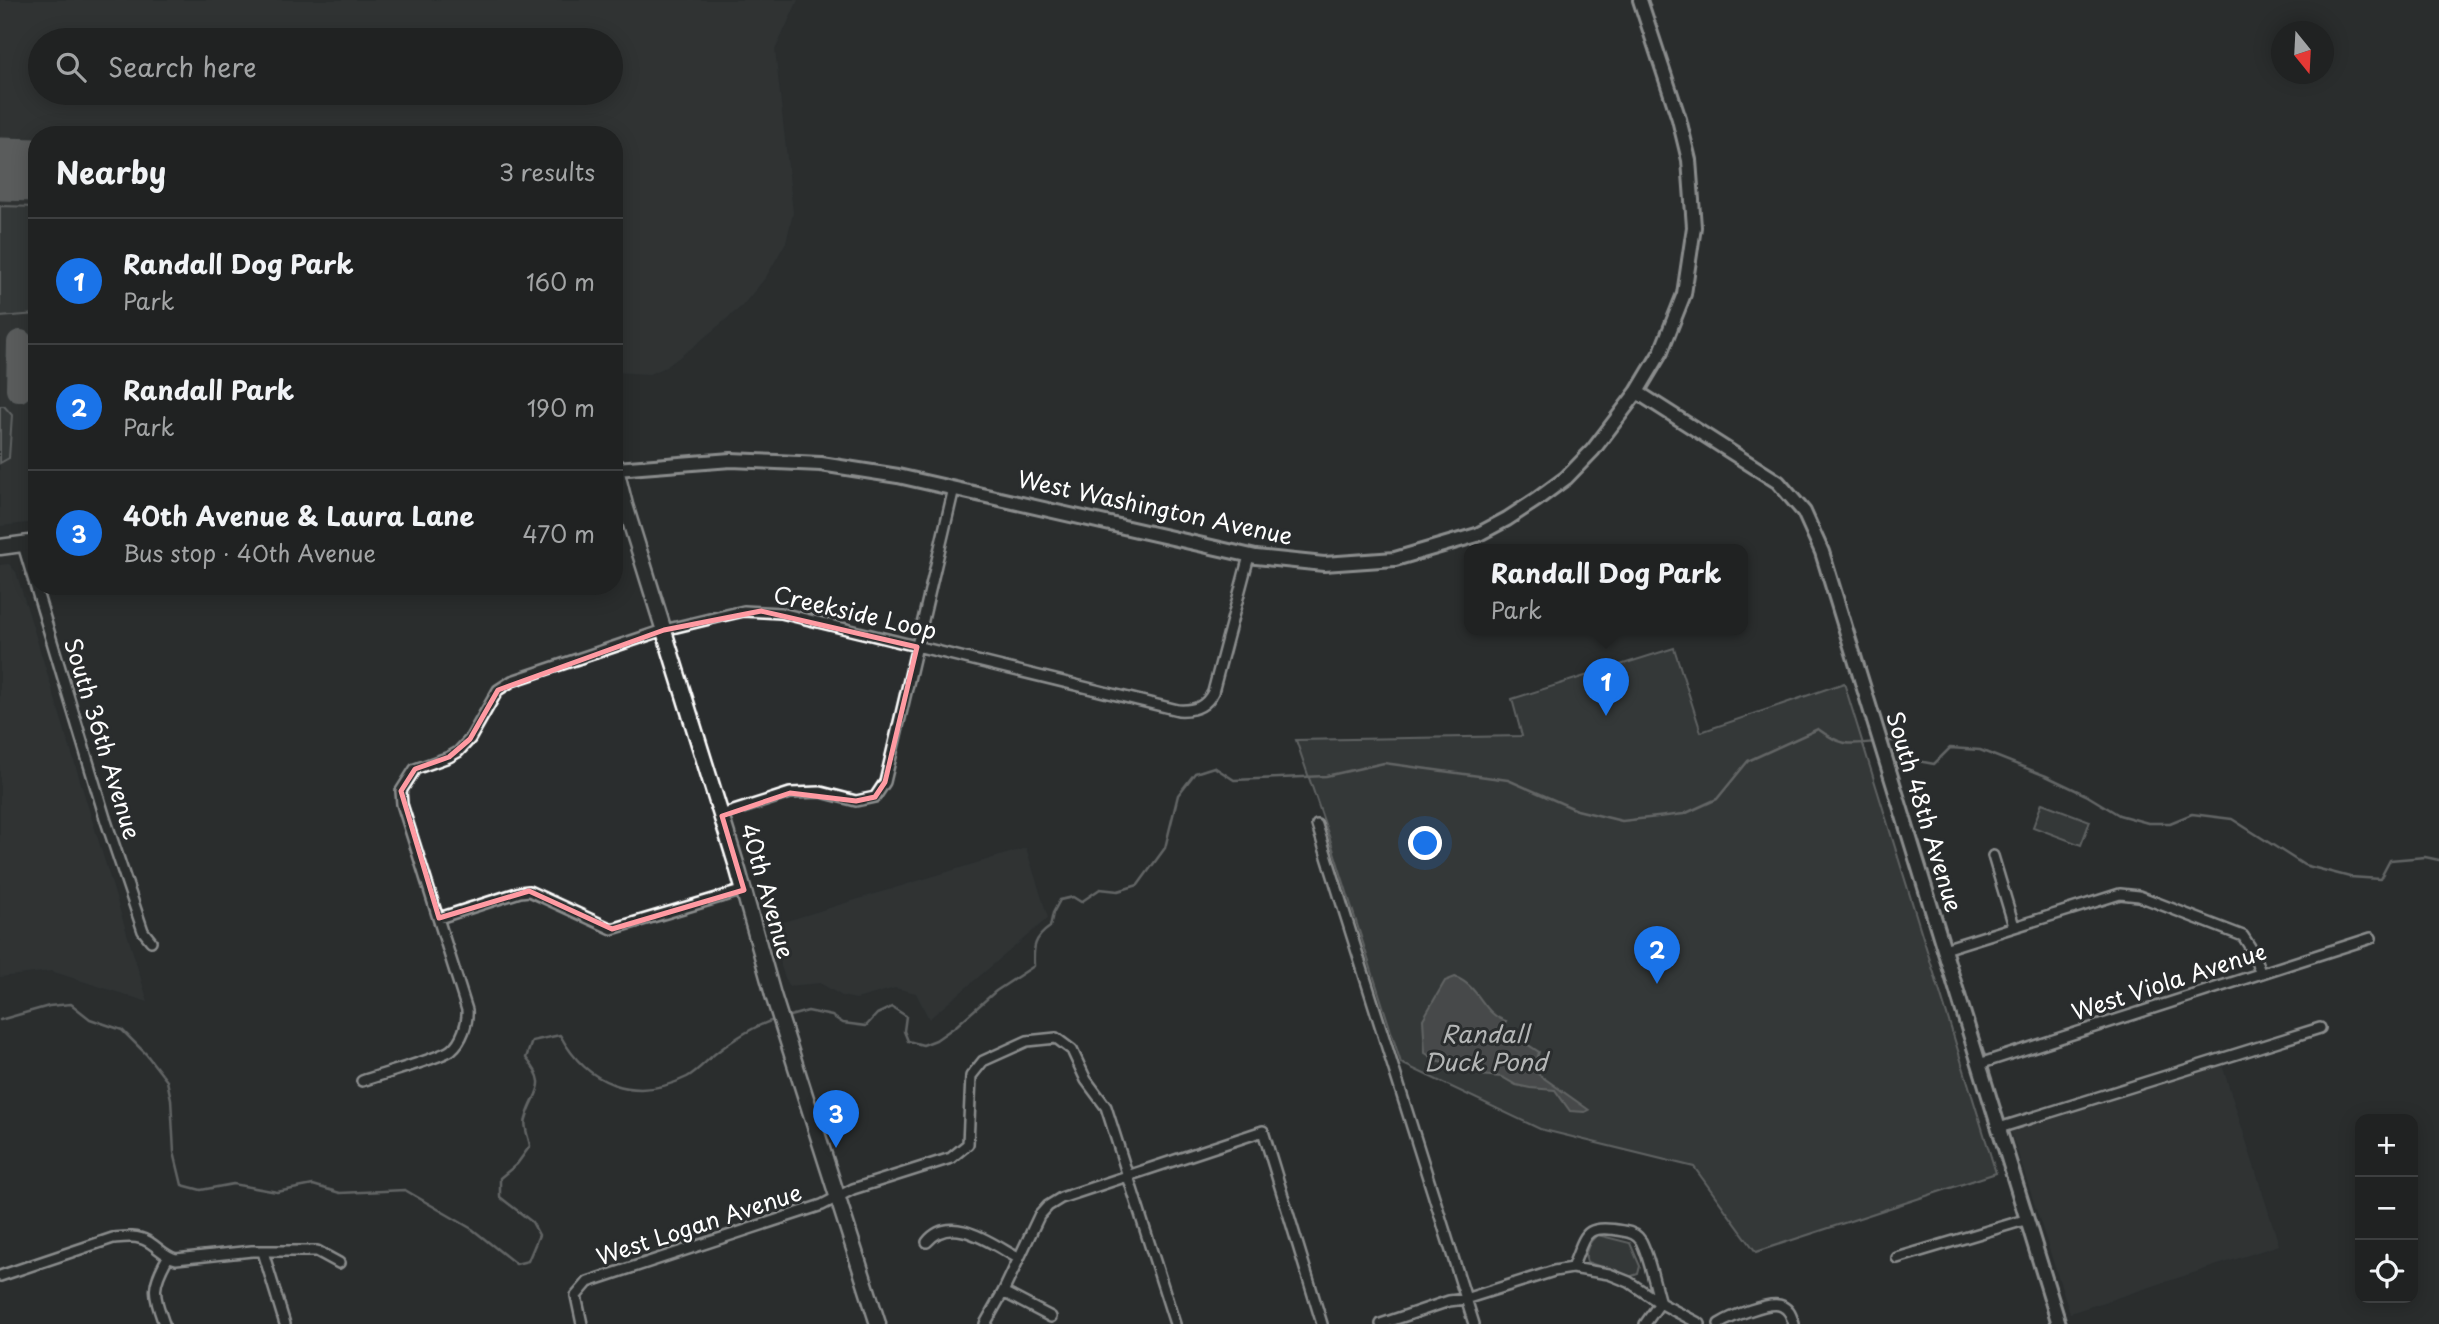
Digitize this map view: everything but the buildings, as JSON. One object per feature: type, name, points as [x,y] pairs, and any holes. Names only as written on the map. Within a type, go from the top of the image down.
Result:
[{"type":"main road","name":"West Washington Avenue","points":[[623,468],[731,460],[821,464],[954,488],[1248,556],[1324,564],[1395,559],[1477,535],[1507,519],[1566,478],[1593,450],[1637,392],[1661,352],[1684,293],[1694,227],[1689,160],[1679,120],[1640,0]]},
{"type":"main road","name":"South 48th Avenue","points":[[1637,392],[1778,482],[1804,512],[1822,552],[2059,1324]]},
{"type":"main road","name":"40th Avenue","points":[[623,495],[744,890],[773,995],[878,1324]]},
{"type":"main road","points":[[0,547],[28,544]]},
{"type":"street","points":[[721,815],[790,793],[821,792],[856,801],[875,797],[885,782],[954,488]]},
{"type":"street","name":"Creekside Loop","points":[[362,1081],[450,1051],[460,1038],[468,1020],[402,804],[401,791],[415,769],[458,752],[470,739],[498,690],[512,681],[664,630],[744,611],[761,611],[1189,711],[1202,706],[1213,692],[1248,556]]},
{"type":"street","name":"South 36th Avenue","points":[[44,595],[105,818],[143,931],[151,941]]},
{"type":"street","points":[[1317,825],[1474,1324]]},
{"type":"street","points":[[1993,856],[2014,926]]},
{"type":"street","points":[[439,918],[529,891],[612,929],[744,890]]},
{"type":"street","points":[[1944,949],[2113,895],[2139,896],[2243,936],[2252,950],[2260,972]]},
{"type":"street","name":"West Viola Avenue","points":[[1979,1064],[2371,938]]},
{"type":"street","points":[[1999,1128],[2320,1028]]},
{"type":"street","name":"West Logan Avenue","points":[[582,1324],[576,1296],[588,1282],[838,1198],[853,1189],[951,1158],[968,1144],[971,1076],[983,1061],[1027,1041],[1056,1038],[1072,1050],[1086,1080],[1106,1107],[1175,1324]]},
{"type":"street","points":[[985,1324],[1040,1216],[1048,1206],[1061,1198],[1127,1174],[1263,1130],[1322,1324]]},
{"type":"street","points":[[1897,1258],[2028,1219]]},
{"type":"street","points":[[1572,1268],[1587,1233],[1593,1229],[1602,1227],[1632,1233],[1641,1242],[1660,1303]]},
{"type":"street","points":[[927,1242],[935,1233],[951,1229],[971,1233],[1018,1258]]},
{"type":"street","points":[[0,1276],[113,1238],[131,1237],[146,1240],[168,1257],[187,1259],[252,1251],[317,1251],[339,1262]]},
{"type":"street","points":[[263,1252],[285,1324]]},
{"type":"street","points":[[164,1324],[154,1290],[157,1276],[168,1257]]},
{"type":"street","points":[[1381,1324],[1449,1301],[1465,1299],[1554,1271],[1572,1268],[1609,1274],[1629,1282],[1660,1303],[1700,1324]]},
{"type":"street","points":[[1003,1292],[1051,1317]]},
{"type":"street","points":[[1645,1324],[1660,1303]]},
{"type":"street","points":[[1719,1324],[1772,1304],[1780,1304],[1790,1312],[1794,1324]]},
{"type":"highlighted area","points":[[761,611],[917,647],[885,782],[875,797],[856,801],[790,793],[722,816],[744,890],[612,929],[529,891],[439,918],[401,791],[415,769],[449,757],[470,739],[498,690],[664,630]]},
{"type":"shaded area","points":[[0,0],[798,0],[775,50],[793,213],[786,242],[766,277],[742,306],[666,367],[649,374],[623,373],[623,126],[28,126],[28,523],[0,526]]},
{"type":"shaded area","points":[[0,206],[28,207],[28,315],[0,317]]},
{"type":"shaded area","points":[[0,406],[4,406],[12,415],[9,458],[0,463]]},
{"type":"shaded area","points":[[9,564],[16,572],[148,1002],[51,971],[0,977],[0,565]]},
{"type":"shaded area","points":[[1674,648],[1701,732],[1844,683],[1996,1173],[1756,1252],[1694,1167],[1540,1129],[1401,1063],[1296,740],[1522,736],[1512,699]]},
{"type":"shaded area","points":[[2042,803],[2090,821],[2081,845],[2033,827]]},
{"type":"shaded area","points":[[1026,848],[1048,918],[929,1019],[916,993],[895,988],[856,999],[842,996],[820,983],[788,986],[767,927]]},
{"type":"shaded area","points":[[2222,1065],[2279,1245],[2070,1313],[2011,1132]]},
{"type":"shaded area","points":[[1598,1235],[1630,1243],[1640,1266],[1638,1274],[1629,1277],[1587,1262],[1588,1247]]},
{"type":"water","name":"Randall Duck Pond","points":[[1455,977],[1470,987],[1492,1013],[1506,1021],[1500,1030],[1515,1037],[1519,1032],[1527,1044],[1539,1052],[1534,1071],[1589,1110],[1570,1111],[1555,1090],[1530,1088],[1516,1085],[1502,1077],[1479,1075],[1467,1067],[1444,1059],[1445,1062],[1438,1061],[1425,1053],[1423,1019],[1445,981]]},
{"type":"waterway","points":[[786,1017],[808,1011],[832,1016],[843,1023],[866,1026],[877,1014],[892,1007],[906,1016],[904,1031],[908,1041],[923,1045],[936,1040],[996,991],[1034,966],[1036,944],[1050,927],[1060,900],[1073,897],[1081,902],[1100,889],[1118,891],[1138,885],[1165,848],[1178,795],[1195,773],[1214,767],[1234,780],[1326,776],[1384,763],[1508,780],[1577,810],[1622,821],[1684,814],[1717,799],[1748,761],[1818,729],[1845,743],[1877,742]]},
{"type":"waterway","points":[[1883,742],[1903,740],[1913,760],[1934,764],[1950,748],[1980,750],[2046,776],[2119,815],[2148,823],[2170,823],[2192,814],[2232,819],[2304,865],[2350,877],[2380,879],[2390,860],[2425,857],[2439,860]]},
{"type":"waterway","points":[[0,1020],[49,1006],[71,1004],[90,1019],[122,1030],[146,1054],[167,1081],[171,1099],[174,1152],[182,1185],[201,1190],[233,1184],[277,1192],[313,1185],[340,1193],[405,1190],[472,1229],[516,1264],[528,1261],[539,1235],[532,1222],[500,1197],[500,1178],[517,1164],[530,1146],[525,1122],[539,1082],[534,1068],[526,1058],[532,1041],[560,1035],[571,1052],[598,1077],[631,1088],[649,1088],[668,1085],[687,1077],[737,1038],[777,1019]]},
{"type":"taxiway","points":[[19,389],[20,343]]},
{"type":"runway","points":[[0,169],[28,170]]},
{"type":"place","name":"Randall Dog Park","points":[[1606,716]]},
{"type":"place","name":"Randall Park","points":[[1657,984]]},
{"type":"place","name":"40th Avenue & Laura Lane","points":[[836,1148]]}]
